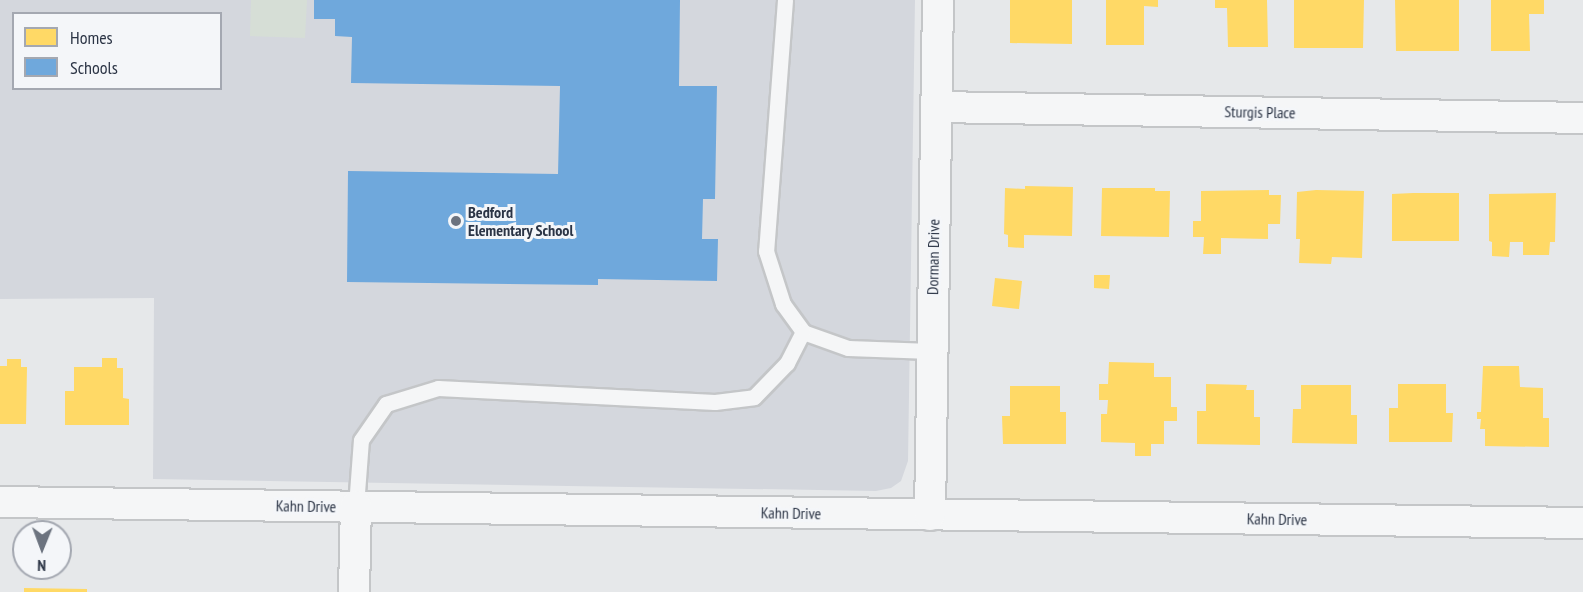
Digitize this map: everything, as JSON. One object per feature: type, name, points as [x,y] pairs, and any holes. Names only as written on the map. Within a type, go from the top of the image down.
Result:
[{"type":"street","name":"Dorman Drive","points":[[930,515],[938,0]]},
{"type":"street","name":"Sturgis Place","points":[[936,107],[1583,118]]},
{"type":"street","name":"Kahn Drive","points":[[0,502],[1583,523]]},
{"type":"street","points":[[354,592],[356,506]]},
{"type":"lane","points":[[785,0],[766,251],[783,304],[803,332],[848,348],[931,351]]},
{"type":"lane","points":[[356,506],[362,440],[386,404],[438,388],[714,402],[754,397],[787,363],[803,332]]},
{"type":"shaded area","name":"Bedford Elementary School","points":[[0,0],[915,0],[908,461],[901,481],[891,488],[876,491],[153,479],[154,298],[0,299]]},
{"type":"shaded area","points":[[251,0],[307,0],[305,38],[250,36]]},
{"type":"building: Homes","points":[[1010,0],[1072,0],[1072,44],[1010,43]]},
{"type":"building: Homes","points":[[1106,0],[1158,0],[1158,7],[1144,6],[1144,45],[1106,45]]},
{"type":"building: Homes","points":[[1215,0],[1267,0],[1268,47],[1228,47],[1227,8],[1215,8]]},
{"type":"building: Homes","points":[[1294,0],[1364,0],[1363,48],[1294,48]]},
{"type":"building: Homes","points":[[1395,0],[1459,0],[1459,51],[1396,51]]},
{"type":"building: Homes","points":[[1491,0],[1544,0],[1544,14],[1529,14],[1530,51],[1491,51]]},
{"type":"building: Homes","points":[[1025,186],[1073,187],[1072,236],[1024,235],[1024,248],[1008,247],[1008,235],[1004,234],[1005,188],[1025,189]]},
{"type":"building: Homes","points":[[1102,188],[1155,188],[1155,191],[1170,191],[1169,237],[1101,236]]},
{"type":"building: Homes","points":[[1269,190],[1269,195],[1281,195],[1280,224],[1268,224],[1268,239],[1221,238],[1221,254],[1203,254],[1204,237],[1193,237],[1193,221],[1201,221],[1201,191]]},
{"type":"building: Homes","points":[[1364,191],[1362,258],[1332,257],[1331,264],[1299,263],[1300,239],[1296,239],[1297,192]]},
{"type":"building: Homes","points":[[1459,193],[1459,241],[1392,241],[1392,194]]},
{"type":"building: Homes","points":[[1556,193],[1555,242],[1550,242],[1549,255],[1523,255],[1523,242],[1510,242],[1509,257],[1492,256],[1492,242],[1489,241],[1489,194]]},
{"type":"building: Homes","points":[[1094,275],[1110,275],[1109,289],[1094,288]]},
{"type":"building: Homes","points":[[995,278],[1022,281],[1019,309],[992,306]]},
{"type":"building: Homes","points":[[102,358],[117,358],[117,368],[123,368],[123,398],[129,399],[129,425],[65,425],[65,391],[74,391],[74,367],[102,367]]},
{"type":"building: Homes","points":[[7,359],[21,359],[21,367],[27,367],[26,424],[0,424],[0,366],[7,366]]},
{"type":"building: Homes","points":[[1109,362],[1154,363],[1154,377],[1171,377],[1171,407],[1177,407],[1177,421],[1164,421],[1164,444],[1151,444],[1151,456],[1135,456],[1135,443],[1101,442],[1101,414],[1107,414],[1108,400],[1099,400],[1099,384],[1108,384]]},
{"type":"building: Homes","points":[[1483,366],[1519,366],[1520,387],[1543,388],[1543,418],[1549,418],[1549,447],[1485,446],[1485,429],[1480,429],[1481,419],[1477,419],[1477,412],[1481,412]]},
{"type":"building: Homes","points":[[1206,384],[1247,385],[1246,390],[1254,390],[1254,417],[1260,417],[1260,445],[1197,444],[1197,411],[1206,411]]},
{"type":"building: Homes","points":[[1398,384],[1446,384],[1446,413],[1453,413],[1452,442],[1389,442],[1389,408],[1398,408]]},
{"type":"building: Homes","points":[[1301,385],[1351,385],[1351,415],[1357,415],[1357,444],[1292,443],[1293,409],[1301,409]]},
{"type":"building: Homes","points":[[1010,386],[1060,386],[1060,412],[1066,412],[1066,444],[1003,444],[1002,416],[1010,416]]},
{"type":"building: Homes","points":[[24,588],[87,589],[87,592],[24,592]]},
{"type":"building: Schools","points":[[314,0],[680,0],[679,86],[717,86],[715,199],[703,199],[702,239],[718,239],[717,281],[598,279],[598,285],[347,282],[348,171],[558,174],[560,86],[351,83],[352,37],[335,36],[335,19],[314,19]]},
{"type":"place","name":"Bedford Elementary School","points":[[456,221]]}]
